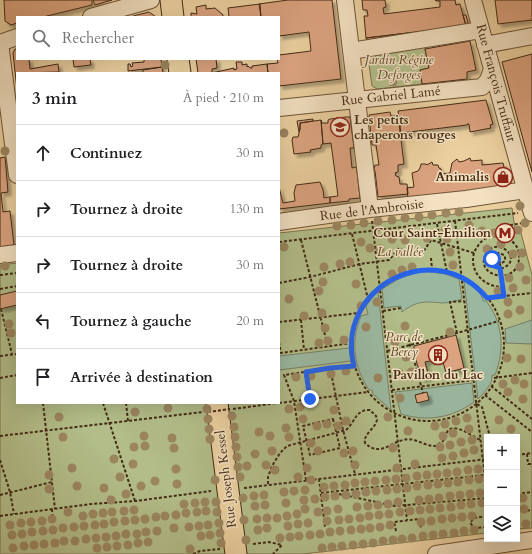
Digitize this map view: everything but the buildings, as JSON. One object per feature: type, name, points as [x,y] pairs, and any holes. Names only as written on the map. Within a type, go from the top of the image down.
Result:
[{"type":"main road","points":[[178,60],[180,72]]},
{"type":"main road","name":"Rue Joseph Kessel","points":[[213,407],[244,549]]},
{"type":"street","points":[[95,16],[151,0]]},
{"type":"street","points":[[345,0],[370,209]]},
{"type":"street","name":"Rue François Truffaut","points":[[473,0],[532,212]]},
{"type":"street","points":[[351,51],[481,30]]},
{"type":"street","points":[[485,45],[532,36]]},
{"type":"street","points":[[16,38],[0,43],[10,137],[16,170]]},
{"type":"street","name":"Rue Gabriel Lamé","points":[[280,108],[482,87],[488,80],[492,69]]},
{"type":"street","name":"Rue de l'Ambroisie","points":[[280,222],[370,209],[467,204],[526,190]]},
{"type":"street","points":[[0,255],[16,253]]},
{"type":"street","points":[[436,554],[532,540]]},
{"type":"path","points":[[280,242],[532,212]]},
{"type":"path","points":[[455,221],[464,301],[469,329],[484,470]]},
{"type":"path","points":[[436,224],[442,242],[447,272]]},
{"type":"path","points":[[505,226],[517,224]]},
{"type":"path","points":[[373,231],[407,520]]},
{"type":"path","points":[[352,234],[368,299]]},
{"type":"path","points":[[500,264],[506,258],[503,254],[498,252],[494,255],[492,261],[496,267],[505,267],[509,263],[510,255],[508,251],[503,248],[494,247],[489,250],[484,258],[485,266],[492,274],[502,276],[513,272],[519,263],[519,252],[512,242],[505,237],[489,237],[480,243],[474,253],[473,266],[481,279],[493,286],[503,287]]},
{"type":"path","points":[[301,240],[328,346]]},
{"type":"path","points":[[280,283],[310,277],[360,264],[389,260],[399,248],[412,256],[416,251],[422,254],[431,240],[442,242],[474,253]]},
{"type":"path","points":[[430,258],[432,269]]},
{"type":"path","points":[[500,259],[504,296]]},
{"type":"path","points":[[432,269],[462,277],[475,285],[487,298],[499,320],[504,345],[502,362],[492,386],[485,395],[476,404],[457,415],[436,421],[415,420],[402,417],[379,403],[368,392],[354,366],[352,343],[354,328],[359,313],[368,299],[380,287],[389,280],[402,275],[432,269]]},
{"type":"path","points":[[0,275],[16,273]]},
{"type":"path","points":[[0,289],[16,286]]},
{"type":"path","points":[[487,298],[532,292]]},
{"type":"path","points":[[457,333],[450,302],[464,301]]},
{"type":"path","points":[[382,310],[401,308]]},
{"type":"path","points":[[1,309],[12,354]]},
{"type":"path","points":[[280,322],[359,313]]},
{"type":"path","points":[[301,320],[304,350]]},
{"type":"path","points":[[387,351],[457,333],[499,320]]},
{"type":"path","points":[[408,334],[423,393]]},
{"type":"path","points":[[280,348],[281,353],[352,343]]},
{"type":"path","points":[[0,356],[16,354]]},
{"type":"path","points":[[306,480],[294,401],[284,375],[354,366]]},
{"type":"path","points":[[330,368],[343,430],[355,474]]},
{"type":"path","points":[[306,372],[310,399]]},
{"type":"path","points":[[495,378],[532,373]]},
{"type":"path","points":[[0,378],[16,375]]},
{"type":"path","points":[[392,390],[474,380]]},
{"type":"path","points":[[492,386],[532,419]]},
{"type":"path","points":[[280,403],[368,392]]},
{"type":"path","points":[[485,395],[532,432]]},
{"type":"path","points":[[43,404],[55,509]]},
{"type":"path","points":[[103,404],[136,501]]},
{"type":"path","points":[[126,404],[128,421]]},
{"type":"path","points":[[213,407],[268,404]]},
{"type":"path","points":[[476,404],[482,408],[489,434]]},
{"type":"path","points":[[268,484],[268,477],[272,466],[280,453],[287,446],[346,430],[350,427],[358,413],[362,411],[370,410],[376,416],[377,420],[374,427],[365,437],[365,443],[369,447],[378,449],[391,446],[408,439],[430,446],[436,446],[442,441],[448,430],[457,428],[481,440]]},
{"type":"path","points":[[0,436],[193,414]]},
{"type":"path","points":[[333,419],[336,433],[340,448],[310,455],[303,426],[333,419]]},
{"type":"path","points":[[520,455],[532,453]]},
{"type":"path","points":[[527,454],[528,464],[532,464]]},
{"type":"path","points":[[243,488],[483,459]]},
{"type":"path","points":[[0,460],[10,492],[14,514]]},
{"type":"path","points":[[321,493],[484,475]]},
{"type":"path","points":[[319,478],[325,527]]},
{"type":"path","points":[[0,495],[52,482]]},
{"type":"path","points":[[0,516],[211,492]]},
{"type":"path","points":[[520,494],[532,492]]},
{"type":"path","points":[[330,493],[396,506],[484,496]]},
{"type":"path","points":[[52,509],[52,521]]},
{"type":"path","points":[[520,512],[532,510]]},
{"type":"path","points":[[484,516],[474,518],[470,523],[475,528],[484,527]]},
{"type":"path","points":[[396,531],[394,522],[407,520],[419,519],[421,528]]},
{"type":"path","points":[[520,524],[532,522]]},
{"type":"path","points":[[244,549],[270,542],[282,545],[273,554]]},
{"type":"path","points":[[193,554],[200,551],[214,549]]},
{"type":"green space","name":"Jardin Régine Deforges","points":[[424,44],[429,68],[420,70],[422,84],[377,89],[372,86],[369,64],[380,50]]},
{"type":"green space","name":"Parc de Bercy","points":[[512,208],[515,229],[520,229],[532,275],[532,528],[520,529],[520,434],[484,434],[484,533],[303,554],[0,554],[0,265],[16,263],[16,404],[280,404],[280,233]]},
{"type":"shaded area","points":[[423,271],[445,274],[459,279],[462,299],[444,303],[431,302],[416,304],[402,312],[401,306],[384,308],[382,289],[400,278]]},
{"type":"shaded area","points":[[464,281],[479,292],[483,301],[486,301],[492,309],[501,336],[500,356],[495,375],[492,375],[490,385],[478,399]]},
{"type":"shaded area","points":[[378,292],[391,410],[373,394],[372,390],[369,390],[360,372],[355,354],[356,335],[361,316],[368,314],[366,306]]},
{"type":"shaded area","points":[[532,320],[532,344],[506,343],[505,329]]},
{"type":"shaded area","points":[[349,348],[351,361],[280,370],[280,356]]},
{"type":"shaded area","points":[[472,383],[474,402],[457,412],[439,417],[420,418],[401,414],[395,392]]},
{"type":"place","name":"Les petits chaperons rouges","points":[[340,127]]},
{"type":"place","name":"Animalis","points":[[503,177]]},
{"type":"place","name":"Cour Saint-Émilion","points":[[505,233]]},
{"type":"place","name":"Pavillon du Lac","points":[[438,355]]},
{"type":"route","points":[[310,399],[306,372],[354,366],[352,355],[352,335],[356,320],[368,299],[389,280],[416,271],[434,269],[454,274],[470,282],[487,298],[504,296],[500,268],[494,266],[492,259]]},
{"type":"park label","name":"La vallée","points":[[400,252]]}]
